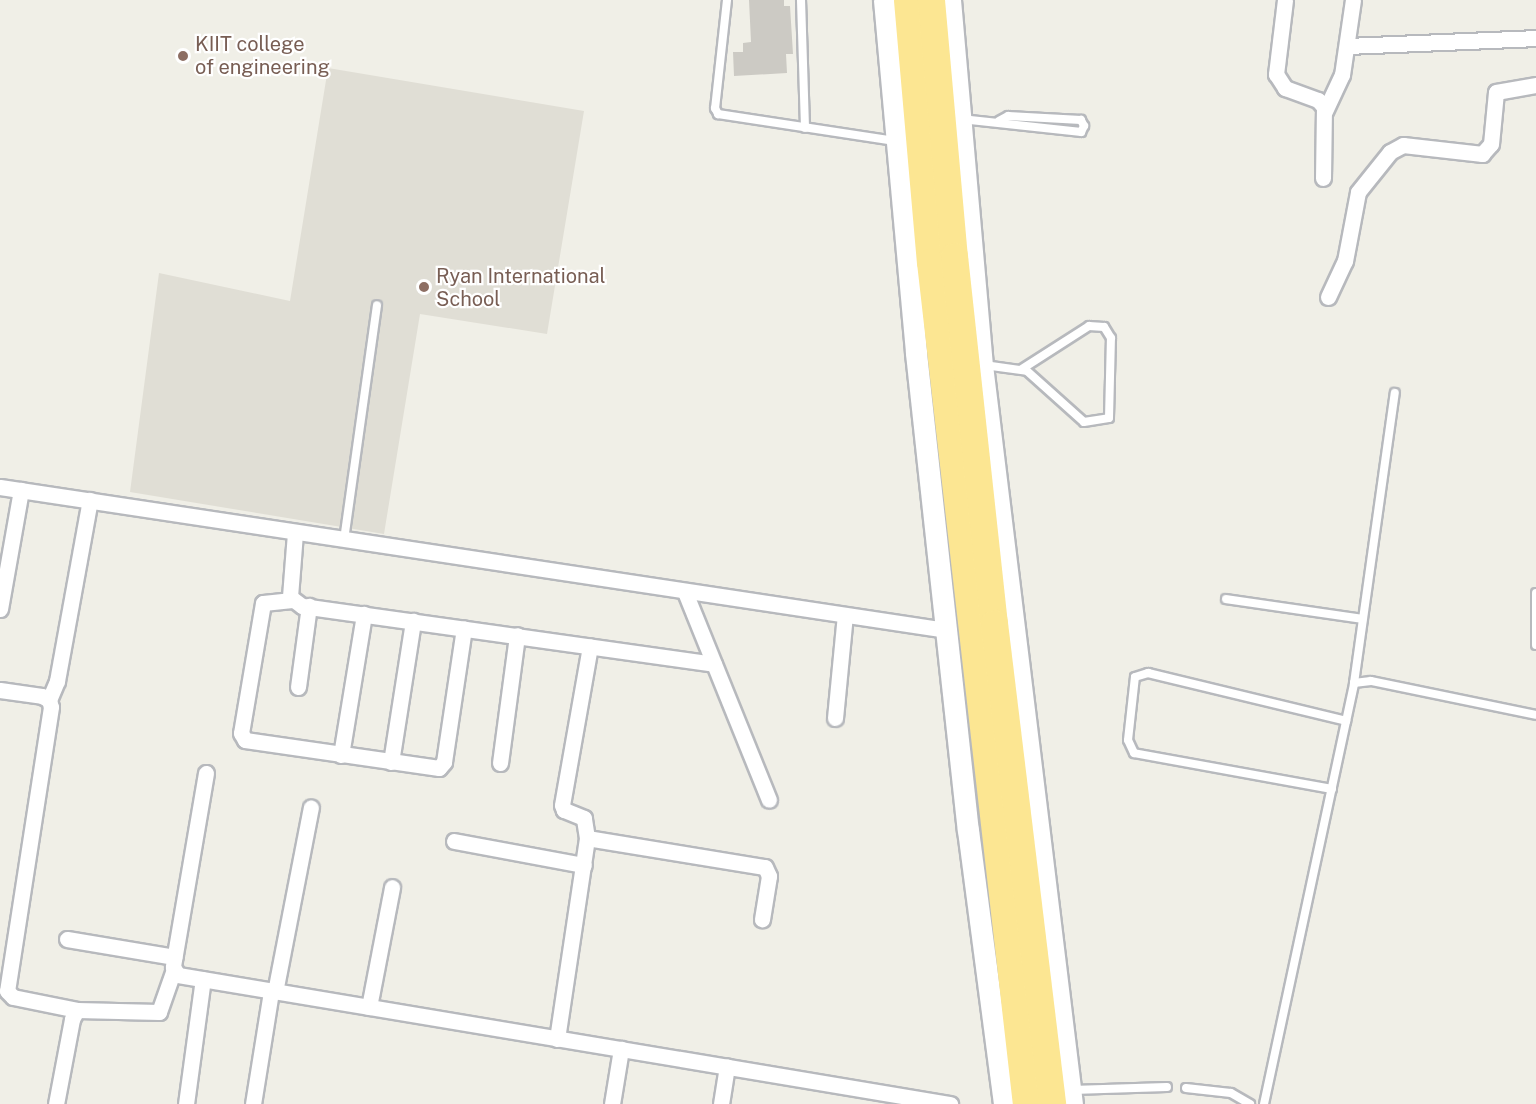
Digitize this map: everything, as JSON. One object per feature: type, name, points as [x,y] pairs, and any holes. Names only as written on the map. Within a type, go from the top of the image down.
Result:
[{"type":"highway","points":[[907,0],[931,274],[1026,1104]]},
{"type":"highway","points":[[931,0],[965,363],[1065,1099]]},
{"type":"main road","points":[[884,0],[899,141],[916,353],[1004,1104]]},
{"type":"main road","points":[[950,0],[982,365],[1065,1099]]},
{"type":"street","points":[[1285,0],[1276,74],[1282,85],[1318,100],[1325,111]]},
{"type":"street","points":[[1323,178],[1325,111],[1338,88],[1347,46],[1353,0]]},
{"type":"street","points":[[1347,46],[1536,38]]},
{"type":"street","points":[[1328,297],[1345,261],[1358,192],[1390,152],[1403,145],[1482,154],[1491,144],[1496,92],[1536,85]]},
{"type":"street","points":[[0,487],[947,630]]},
{"type":"street","points":[[0,609],[21,490]]},
{"type":"street","points":[[90,500],[57,681],[50,700],[51,713],[7,991],[13,997],[77,1010],[159,1012],[174,964],[206,773]]},
{"type":"street","points":[[292,600],[295,533]]},
{"type":"street","points":[[685,592],[769,800]]},
{"type":"street","points":[[464,628],[442,766],[341,755],[246,740],[241,736],[263,603],[292,600],[309,606],[517,635],[714,664]]},
{"type":"street","points":[[298,687],[309,606]]},
{"type":"street","points":[[341,755],[364,614]]},
{"type":"street","points":[[835,718],[845,615]]},
{"type":"street","points":[[391,762],[413,621]]},
{"type":"street","points":[[500,763],[517,635]]},
{"type":"street","points":[[557,1039],[587,838],[584,818],[564,810],[562,805],[590,646]]},
{"type":"street","points":[[0,690],[50,700]]},
{"type":"street","points":[[253,1104],[273,992],[311,807]]},
{"type":"street","points":[[587,838],[765,867],[769,876],[762,919]]},
{"type":"street","points":[[454,841],[584,865]]},
{"type":"street","points":[[369,1006],[392,887]]},
{"type":"street","points":[[68,939],[174,964],[203,979],[727,1066],[871,1098],[950,1104]]},
{"type":"street","points":[[186,1104],[203,979]]},
{"type":"street","points":[[56,1104],[72,1019],[77,1010]]},
{"type":"street","points":[[612,1104],[621,1049]]},
{"type":"street","points":[[721,1104],[727,1066]]},
{"type":"lane","points":[[727,0],[716,112],[724,117],[899,141]]},
{"type":"lane","points":[[801,0],[805,128]]},
{"type":"lane","points":[[959,119],[999,121],[1008,126],[1081,132],[1084,126],[1081,120],[1008,116],[999,121]]},
{"type":"lane","points":[[344,540],[377,305]]},
{"type":"lane","points":[[982,365],[1022,369],[1078,419],[1091,423],[1109,418],[1111,338],[1104,327],[1089,326],[1022,369]]},
{"type":"lane","points":[[1264,1104],[1354,683],[1395,393]]},
{"type":"lane","points":[[1536,593],[1536,645]]},
{"type":"lane","points":[[1226,599],[1363,619]]},
{"type":"lane","points":[[1332,789],[1134,753],[1128,740],[1135,677],[1148,673],[1346,721]]},
{"type":"lane","points":[[1354,683],[1371,681],[1536,715]]},
{"type":"lane","points":[[1065,1099],[1167,1087]]},
{"type":"lane","points":[[1186,1088],[1231,1093],[1250,1104]]},
{"type":"shaded area","name":"Ryan International School","points":[[328,68],[584,111],[547,334],[420,314],[384,534],[130,492],[159,273],[290,301]]},
{"type":"building","points":[[749,0],[784,0],[784,6],[790,6],[793,54],[786,54],[787,73],[734,76],[733,52],[743,52],[743,43],[751,42]]},
{"type":"place","name":"KIIT college of engineering","points":[[183,56]]},
{"type":"place","name":"Ryan International School","points":[[424,287]]}]
